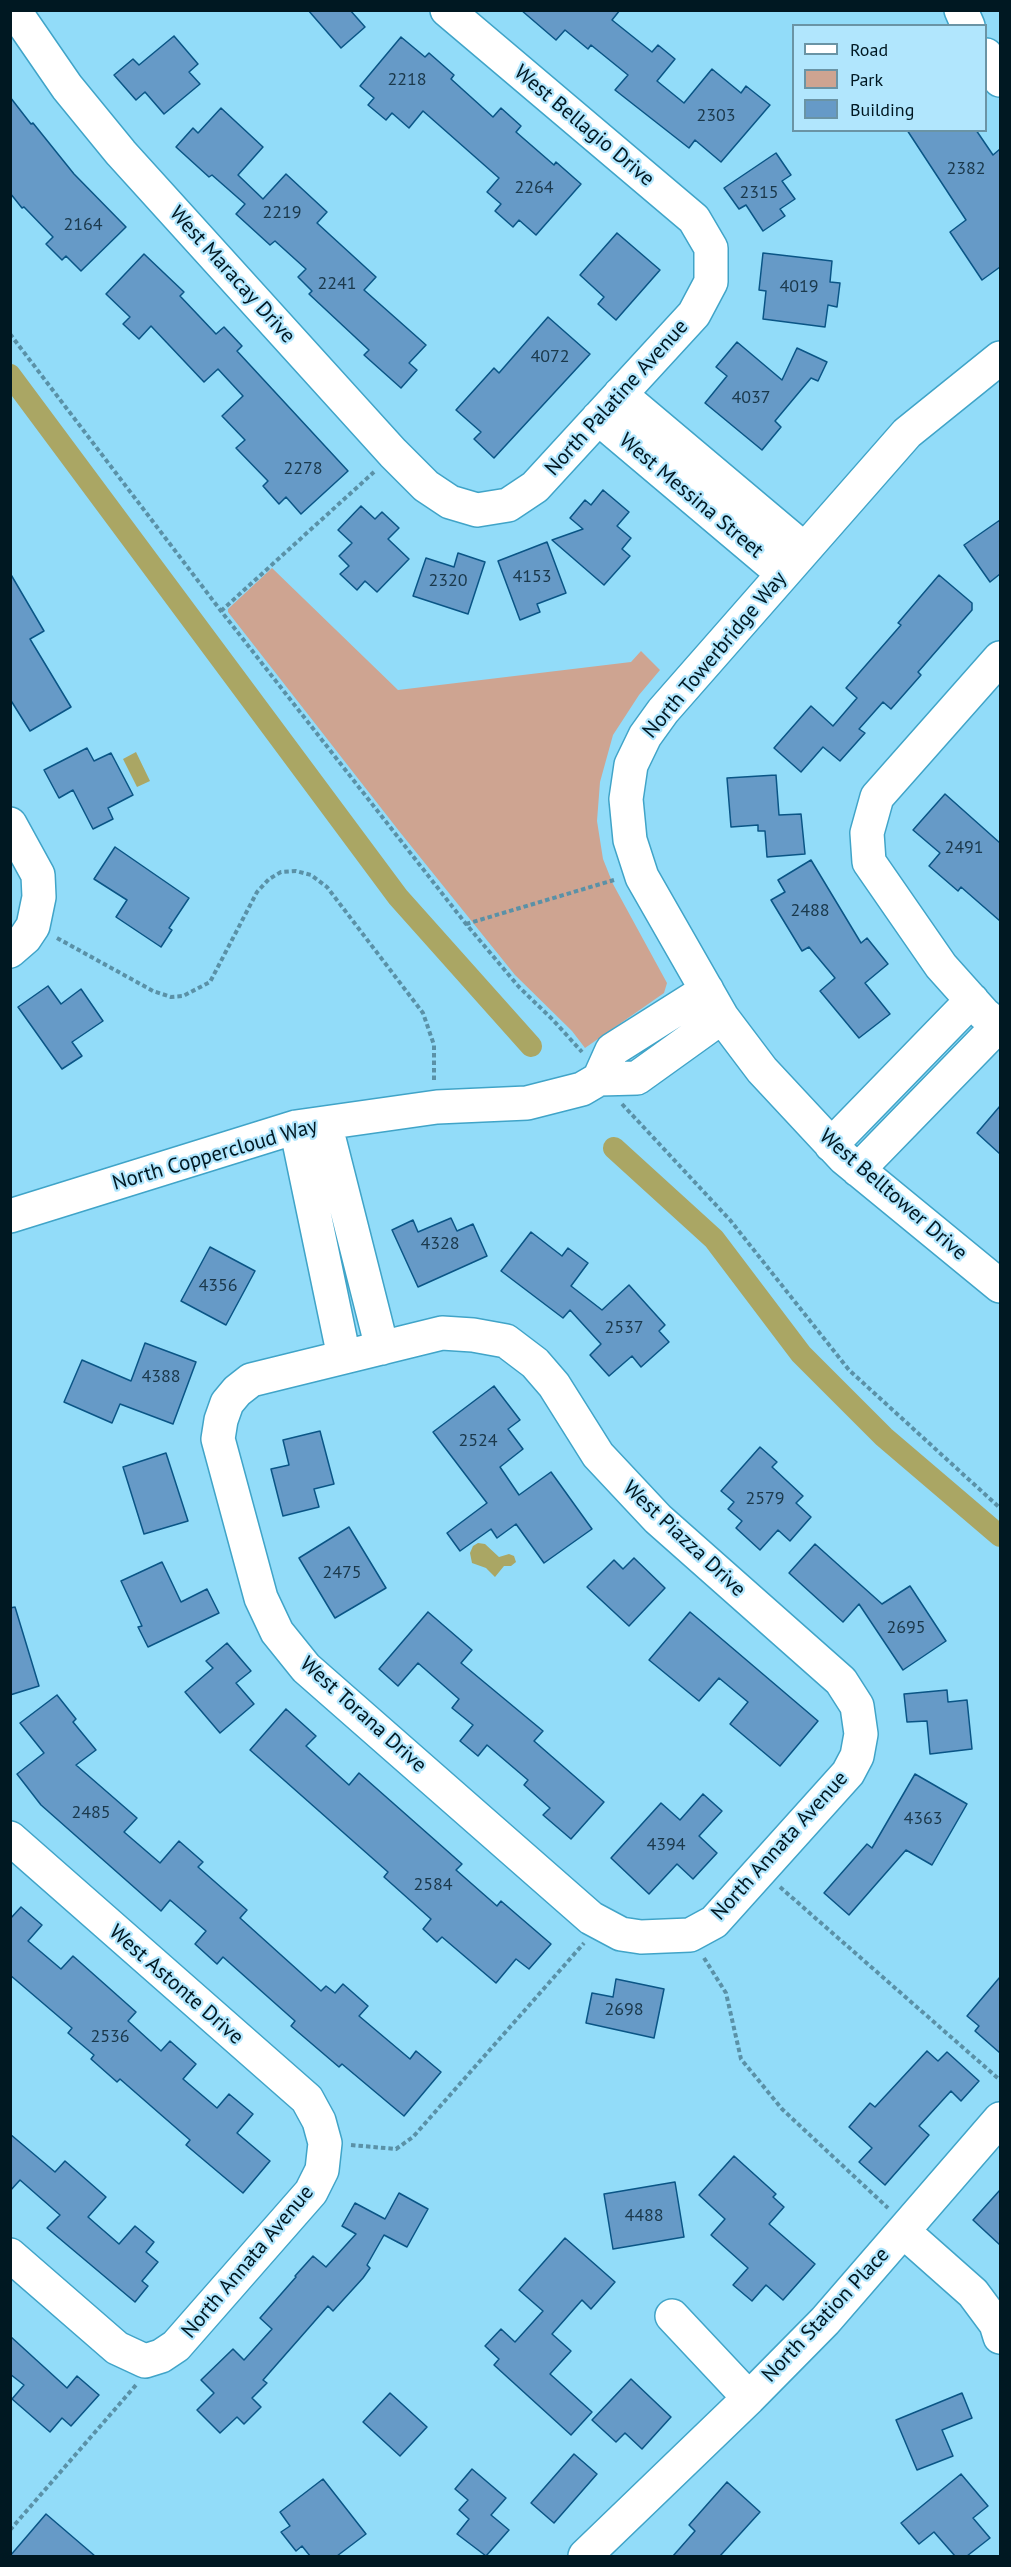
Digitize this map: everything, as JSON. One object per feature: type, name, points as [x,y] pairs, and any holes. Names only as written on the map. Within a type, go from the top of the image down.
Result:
[{"type":"street","name":"West Maracay Drive","points":[[14,10],[67,87],[121,153],[393,453],[426,486],[450,502],[477,510]]},
{"type":"street","name":"West Bellagio Drive","points":[[447,10],[694,219],[711,248]]},
{"type":"street","points":[[961,10],[967,24]]},
{"type":"street","points":[[987,57],[1000,80]]},
{"type":"street","name":"North Palatine Avenue","points":[[477,510],[508,505],[535,487],[694,314],[711,282],[711,248]]},
{"type":"street","name":"North Towerbridge Way","points":[[714,1003],[640,871],[630,840],[626,798],[631,765],[645,736],[663,711],[907,433],[1000,358]]},
{"type":"street","name":"West Messina Street","points":[[609,406],[804,549]]},
{"type":"street","name":"West Messina Street","points":[[609,406],[783,574]]},
{"type":"street","points":[[858,1170],[1000,1026],[984,1014],[941,966],[869,862],[867,833],[877,796],[1000,658]]},
{"type":"street","points":[[10,824],[38,874],[44,924],[10,951]]},
{"type":"street","points":[[831,1145],[972,1000]]},
{"type":"street","points":[[601,1079],[612,1050],[714,1003]]},
{"type":"street","name":"West Belltower Drive","points":[[714,1003],[762,1070],[831,1145],[858,1170],[1000,1286]]},
{"type":"street","name":"North Coppercloud Way","points":[[10,1216],[310,1125],[437,1107],[527,1103],[582,1089],[601,1079]]},
{"type":"street","points":[[310,1125],[382,1348],[344,1357],[310,1125]]},
{"type":"street","name":"West Piazza Drive","points":[[382,1348],[442,1334],[473,1335],[506,1341],[535,1363],[554,1384],[598,1455],[658,1519],[841,1681],[857,1706],[861,1734]]},
{"type":"street","name":"West Torana Drive","points":[[344,1357],[251,1380],[227,1403],[220,1420],[218,1439],[261,1598],[277,1632],[306,1668],[601,1924],[621,1934],[641,1937]]},
{"type":"street","name":"North Annata Avenue","points":[[641,1937],[690,1935],[714,1922],[848,1773],[857,1756],[861,1734]]},
{"type":"street","name":"West Astonte Drive","points":[[10,1838],[307,2099],[319,2121],[325,2143]]},
{"type":"street","name":"North Station Place","points":[[585,2556],[749,2398],[825,2321],[1000,2119]]},
{"type":"street","name":"North Annata Avenue","points":[[145,2361],[161,2356],[176,2346],[311,2192],[322,2170],[325,2143]]},
{"type":"street","points":[[903,2231],[974,2293],[996,2324],[1000,2337]]},
{"type":"street","points":[[10,2256],[117,2348],[145,2361]]},
{"type":"street","name":"North Station Place","points":[[672,2316],[749,2398]]},
{"type":"path","points":[[10,334],[221,611],[466,924],[519,987],[554,1020],[601,1079],[730,1220],[849,1370],[1000,1508]]},
{"type":"path","points":[[221,611],[379,466]]},
{"type":"path","points":[[44,924],[153,991],[171,997],[183,996],[210,982],[257,892],[268,879],[281,872],[296,871],[310,875],[327,887],[423,1013],[434,1045],[434,1083]]},
{"type":"path","points":[[466,924],[614,880]]},
{"type":"path","points":[[760,1870],[1000,2080]]},
{"type":"path","points":[[325,2143],[396,2150],[413,2138],[601,1924]]},
{"type":"path","points":[[690,1935],[726,1993],[741,2059],[782,2109],[864,2188],[893,2212],[903,2231]]},
{"type":"path","points":[[10,2530],[138,2384],[145,2361]]},
{"type":"green space","points":[[272,568],[398,690],[631,662],[641,651],[660,670],[639,695],[613,735],[600,782],[597,821],[603,859],[613,884],[667,983],[664,993],[585,1048],[572,1031],[515,975],[228,612],[228,609]]},
{"type":"shaded area","points":[[136,752],[150,781],[137,787],[123,759]]},
{"type":"shaded area","points":[[478,1543],[485,1544],[499,1557],[509,1554],[514,1556],[516,1562],[511,1566],[504,1566],[495,1577],[486,1568],[472,1563],[470,1553],[473,1546]]},
{"type":"building","points":[[308,10],[350,10],[365,27],[341,48]]},
{"type":"building","points":[[521,10],[620,10],[612,20],[652,52],[658,45],[675,59],[657,81],[684,103],[712,69],[741,93],[746,86],[770,105],[721,162],[695,140],[689,148],[615,90],[628,75],[591,45],[588,49],[565,30],[556,40]]},
{"type":"building","points":[[174,36],[198,64],[189,72],[200,84],[164,114],[145,92],[136,100],[114,75],[133,59],[139,65]]},
{"type":"building","points":[[401,37],[425,57],[429,53],[454,75],[451,79],[493,117],[501,108],[521,126],[516,132],[554,165],[556,162],[581,184],[536,235],[519,220],[513,227],[495,211],[501,204],[487,192],[499,178],[423,111],[409,128],[392,113],[386,120],[368,105],[374,98],[360,86]]},
{"type":"building","points":[[10,97],[74,174],[126,227],[81,271],[66,256],[62,260],[46,244],[53,237],[24,207],[22,208],[10,193]]},
{"type":"building","points":[[221,108],[263,147],[238,175],[263,199],[286,174],[327,212],[317,223],[376,277],[364,290],[426,345],[409,363],[417,370],[401,388],[364,355],[369,350],[309,294],[312,291],[298,277],[306,269],[275,241],[270,245],[236,214],[245,204],[212,175],[209,177],[176,147],[193,128],[198,133]]},
{"type":"building","points":[[908,132],[977,132],[993,155],[1000,149],[1000,267],[982,280],[950,232],[966,220]]},
{"type":"building","points":[[776,153],[791,175],[782,181],[795,199],[780,209],[785,216],[763,231],[746,205],[739,209],[724,188]]},
{"type":"building","points":[[617,233],[660,270],[616,320],[598,304],[604,297],[580,275]]},
{"type":"building","points":[[763,253],[832,261],[830,282],[840,283],[837,307],[828,305],[825,327],[763,319],[766,291],[759,290]]},
{"type":"building","points":[[144,254],[184,292],[180,296],[216,334],[224,327],[242,346],[237,351],[348,471],[301,514],[286,497],[279,504],[263,486],[268,481],[236,448],[245,440],[222,416],[243,396],[218,369],[204,382],[151,326],[139,339],[123,324],[130,317],[106,294]]},
{"type":"building","points":[[548,317],[590,354],[494,458],[474,439],[481,432],[456,410],[494,368],[499,373]]},
{"type":"building","points":[[737,342],[782,380],[797,348],[827,362],[818,381],[811,378],[775,421],[781,427],[762,450],[705,403],[727,376],[716,367]]},
{"type":"building","points":[[603,490],[629,512],[617,526],[631,538],[622,549],[630,556],[604,585],[552,540],[583,529],[570,518],[585,500],[591,505]]},
{"type":"building","points":[[361,506],[375,519],[382,512],[399,528],[388,539],[409,559],[377,592],[365,581],[357,590],[340,574],[349,566],[339,556],[352,543],[338,530]]},
{"type":"building","points":[[1000,520],[1000,574],[990,582],[964,545]]},
{"type":"building","points":[[547,542],[566,593],[537,604],[540,612],[520,620],[498,561]]},
{"type":"building","points":[[458,553],[485,562],[468,614],[413,596],[426,558],[454,567]]},
{"type":"building","points":[[10,573],[44,631],[30,639],[71,707],[30,731],[10,699]]},
{"type":"building","points":[[939,575],[972,603],[972,610],[918,672],[921,675],[891,709],[883,702],[859,729],[865,733],[840,761],[823,747],[801,772],[774,748],[811,706],[833,726],[857,698],[846,688],[901,625],[898,623]]},
{"type":"building","points":[[87,748],[94,761],[111,753],[133,795],[108,808],[113,819],[93,829],[73,790],[59,798],[44,770]]},
{"type":"building","points":[[776,775],[779,815],[801,814],[805,854],[767,857],[765,831],[758,831],[758,825],[731,827],[727,778]]},
{"type":"building","points":[[945,794],[1000,843],[1000,921],[961,887],[958,891],[929,866],[940,853],[913,830]]},
{"type":"building","points":[[115,847],[189,898],[169,928],[172,930],[161,947],[116,917],[127,900],[94,879]]},
{"type":"building","points":[[811,860],[861,943],[867,938],[888,964],[865,983],[890,1014],[859,1038],[820,991],[835,978],[809,947],[802,951],[771,900],[785,892],[778,880]]},
{"type":"building","points":[[48,986],[61,1004],[81,989],[103,1021],[72,1042],[82,1056],[62,1069],[18,1007]]},
{"type":"building","points":[[1000,1106],[1000,1154],[977,1133]]},
{"type":"building","points":[[451,1218],[457,1231],[473,1224],[487,1256],[418,1287],[392,1230],[413,1220],[418,1232]]},
{"type":"building","points":[[531,1232],[562,1256],[568,1248],[588,1263],[571,1286],[602,1310],[629,1285],[665,1325],[659,1331],[669,1342],[641,1367],[632,1356],[609,1376],[590,1355],[601,1344],[570,1310],[563,1318],[501,1271]]},
{"type":"building","points":[[210,1247],[255,1271],[226,1325],[181,1301]]},
{"type":"building","points":[[145,1343],[196,1362],[173,1424],[120,1404],[112,1423],[64,1402],[82,1360],[131,1381]]},
{"type":"building","points":[[494,1386],[520,1420],[508,1429],[523,1449],[500,1467],[519,1495],[551,1472],[592,1529],[544,1563],[516,1524],[497,1538],[491,1529],[460,1551],[447,1533],[487,1503],[433,1432]]},
{"type":"building","points":[[320,1431],[334,1484],[314,1489],[319,1507],[283,1516],[271,1469],[289,1465],[283,1440]]},
{"type":"building","points":[[760,1447],[777,1462],[772,1467],[803,1496],[796,1503],[811,1517],[790,1541],[778,1530],[760,1550],[736,1528],[742,1521],[728,1509],[734,1502],[721,1491]]},
{"type":"building","points":[[166,1453],[188,1521],[144,1534],[123,1467]]},
{"type":"building","points":[[349,1527],[386,1588],[335,1618],[299,1558]]},
{"type":"building","points":[[815,1544],[882,1604],[910,1586],[946,1641],[903,1670],[859,1604],[843,1622],[789,1573]]},
{"type":"building","points":[[634,1558],[665,1588],[629,1626],[587,1587],[614,1560],[623,1569]]},
{"type":"building","points":[[162,1562],[181,1602],[207,1589],[219,1613],[148,1647],[138,1627],[142,1626],[121,1581]]},
{"type":"building","points":[[15,1607],[39,1686],[10,1695],[10,1608]]},
{"type":"building","points":[[428,1612],[472,1650],[461,1663],[543,1731],[534,1741],[604,1802],[571,1839],[543,1815],[550,1808],[524,1785],[528,1780],[487,1745],[478,1756],[460,1741],[473,1725],[452,1708],[459,1699],[418,1663],[398,1686],[379,1669]]},
{"type":"building","points":[[690,1612],[818,1721],[780,1766],[730,1724],[748,1702],[719,1678],[699,1701],[649,1660]]},
{"type":"building","points":[[227,1643],[251,1671],[236,1683],[254,1704],[220,1733],[185,1692],[213,1668],[206,1661]]},
{"type":"building","points":[[947,1690],[948,1702],[967,1700],[972,1749],[930,1754],[927,1721],[907,1722],[904,1694]]},
{"type":"building","points":[[57,1695],[76,1719],[73,1722],[96,1750],[76,1765],[137,1818],[124,1832],[160,1863],[179,1841],[203,1862],[198,1867],[247,1910],[240,1918],[321,1991],[326,1986],[335,1993],[343,1984],[368,2006],[359,2016],[410,2059],[416,2051],[441,2072],[404,2116],[342,2064],[339,2067],[291,2026],[295,2021],[223,1957],[217,1964],[195,1944],[206,1931],[170,1900],[161,1911],[41,1805],[17,1774],[44,1753],[20,1723]]},
{"type":"building","points":[[286,1709],[316,1736],[306,1746],[349,1785],[359,1773],[462,1864],[456,1870],[497,1906],[501,1901],[551,1944],[529,1969],[516,1959],[496,1983],[442,1937],[437,1942],[423,1929],[431,1919],[384,1877],[388,1872],[250,1750]]},
{"type":"building","points":[[915,1774],[967,1804],[932,1865],[906,1850],[849,1915],[824,1893],[867,1844],[872,1848]]},
{"type":"building","points":[[703,1794],[722,1811],[699,1836],[717,1853],[693,1879],[677,1864],[649,1894],[611,1858],[661,1803],[680,1820]]},
{"type":"building","points":[[21,1907],[42,1925],[28,1941],[61,1969],[73,1956],[136,2012],[128,2021],[161,2051],[170,2041],[196,2064],[183,2079],[217,2108],[229,2094],[253,2114],[237,2133],[270,2161],[243,2193],[186,2145],[190,2140],[120,2079],[117,2082],[91,2059],[94,2055],[68,2033],[72,2028],[10,1975],[10,1919]]},
{"type":"building","points":[[1000,1977],[1000,2053],[975,2031],[979,2026],[967,2016]]},
{"type":"building","points":[[616,1979],[664,1989],[654,2038],[586,2023],[592,1993],[613,1997]]},
{"type":"building","points":[[927,2051],[938,2061],[947,2052],[979,2081],[961,2101],[951,2091],[919,2126],[929,2135],[885,2185],[859,2162],[872,2148],[849,2127],[870,2103],[875,2107]]},
{"type":"building","points":[[10,2134],[55,2172],[65,2161],[106,2197],[88,2217],[119,2244],[135,2226],[154,2242],[146,2252],[158,2262],[142,2281],[148,2286],[135,2302],[47,2228],[60,2215],[20,2180],[10,2191]]},
{"type":"building","points":[[734,2156],[776,2194],[773,2197],[784,2207],[769,2224],[815,2264],[783,2300],[766,2285],[752,2301],[733,2285],[748,2268],[711,2235],[725,2219],[699,2195]]},
{"type":"building","points":[[675,2182],[684,2237],[613,2249],[604,2194]]},
{"type":"building","points":[[1000,2190],[1000,2245],[973,2220]]},
{"type":"building","points":[[399,2193],[428,2209],[407,2247],[384,2235],[367,2265],[370,2268],[363,2278],[333,2311],[328,2306],[263,2380],[267,2383],[252,2398],[261,2407],[244,2424],[237,2417],[220,2433],[197,2410],[214,2393],[201,2380],[233,2349],[244,2360],[272,2329],[260,2318],[295,2276],[313,2256],[326,2267],[356,2234],[342,2226],[355,2203],[385,2219]]},
{"type":"building","points":[[565,2238],[615,2282],[591,2309],[582,2300],[552,2334],[571,2351],[550,2374],[592,2412],[571,2435],[494,2365],[499,2359],[485,2346],[501,2329],[515,2342],[543,2311],[519,2290]]},
{"type":"building","points":[[10,2336],[67,2388],[77,2376],[99,2395],[71,2426],[62,2418],[50,2432],[12,2399],[24,2385],[10,2374]]},
{"type":"building","points":[[631,2379],[671,2417],[642,2449],[625,2433],[616,2442],[592,2420]]},
{"type":"building","points":[[390,2393],[427,2427],[400,2456],[363,2422]]},
{"type":"building","points":[[962,2393],[972,2418],[942,2430],[953,2456],[917,2470],[896,2420]]},
{"type":"building","points":[[574,2454],[597,2474],[554,2523],[531,2503]]},
{"type":"building","points":[[472,2469],[506,2498],[491,2515],[509,2530],[486,2556],[457,2534],[469,2519],[459,2510],[468,2500],[455,2489]]},
{"type":"building","points":[[961,2474],[988,2506],[973,2518],[990,2538],[967,2556],[955,2556],[934,2532],[919,2544],[901,2523]]},
{"type":"building","points":[[323,2479],[366,2534],[337,2556],[310,2556],[302,2546],[296,2551],[281,2532],[290,2526],[280,2512]]},
{"type":"building","points":[[727,2482],[760,2512],[720,2556],[673,2556],[695,2531],[689,2525]]},
{"type":"building","points":[[46,2514],[95,2556],[10,2556]]},
{"type":"waterway","points":[[10,375],[398,897],[531,1046]]},
{"type":"waterway","points":[[614,1148],[714,1239],[801,1354],[884,1437],[1000,1536]]}]
